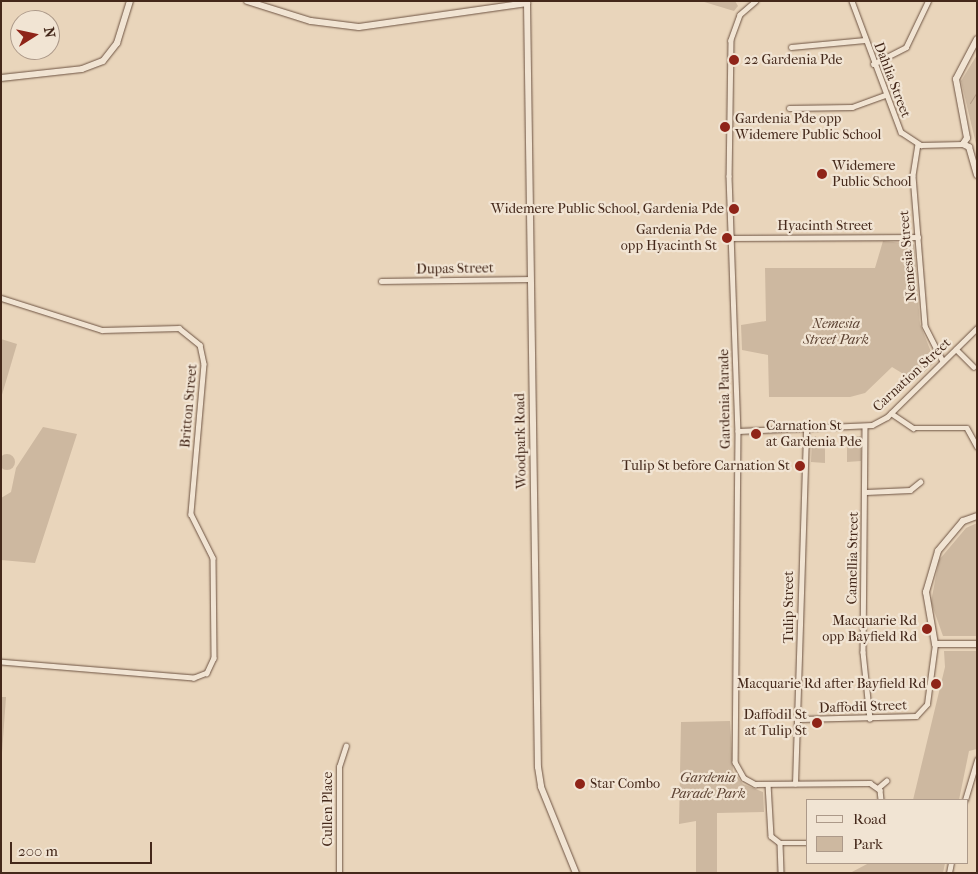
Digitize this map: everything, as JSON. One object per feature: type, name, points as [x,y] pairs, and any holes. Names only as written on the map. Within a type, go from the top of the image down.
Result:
[{"type":"street","points":[[1,78],[82,69],[103,61],[117,43],[130,1]]},
{"type":"street","points":[[247,1],[311,22],[351,27],[527,2]]},
{"type":"street","name":"Gardenia Parade","points":[[756,1],[740,15],[731,40],[732,238],[738,431],[736,762],[746,780],[768,784],[870,783],[878,788]]},
{"type":"street","name":"Dahlia Street","points":[[852,1],[873,64],[901,132],[918,144]]},
{"type":"street","points":[[873,64],[906,48],[928,1]]},
{"type":"street","name":"Woodpark Road","points":[[527,2],[538,767],[541,787],[576,873]]},
{"type":"street","points":[[977,39],[956,80],[966,143],[977,176]]},
{"type":"street","points":[[791,47],[865,40]]},
{"type":"street","points":[[790,108],[852,106],[885,95]]},
{"type":"street","points":[[918,144],[966,143]]},
{"type":"street","name":"Nemesia Street","points":[[918,144],[912,176],[925,330],[943,361]]},
{"type":"street","name":"Hyacinth Street","points":[[732,238],[918,237]]},
{"type":"street","name":"Dupas Street","points":[[381,281],[530,279]]},
{"type":"street","name":"Britton Street","points":[[1,298],[102,330],[179,328],[200,345],[204,364],[191,514],[213,562],[214,658],[208,674],[194,678],[1,662]]},
{"type":"street","name":"Carnation Street","points":[[738,431],[865,427],[891,413],[977,328]]},
{"type":"street","points":[[956,349],[974,367]]},
{"type":"street","points":[[891,413],[913,428],[967,428],[977,446]]},
{"type":"street","name":"Camellia Street","points":[[865,427],[866,492],[863,652],[870,719]]},
{"type":"street","name":"Tulip Street","points":[[795,784],[800,720],[806,430]]},
{"type":"street","points":[[866,492],[907,491],[920,482]]},
{"type":"street","points":[[975,644],[935,644],[926,608],[933,559],[958,526],[977,516]]},
{"type":"street","name":"Daffodil Street","points":[[800,720],[909,718],[924,708],[933,679],[935,644]]},
{"type":"street","name":"Cullen Place","points":[[339,873],[339,768],[346,746]]},
{"type":"street","points":[[965,799],[977,760]]},
{"type":"street","points":[[881,799],[878,788],[886,781]]},
{"type":"street","points":[[768,784],[770,834],[780,843],[806,843]]},
{"type":"street","points":[[780,843],[781,873]]},
{"type":"green space","points":[[701,1],[735,1],[738,6],[734,11]]},
{"type":"green space","points":[[977,55],[977,148],[961,81]]},
{"type":"green space","name":"Nemesia Street Park","points":[[883,241],[914,244],[920,324],[935,362],[915,381],[892,367],[865,393],[850,397],[769,397],[768,355],[742,350],[741,325],[766,321],[765,268],[875,268]]},
{"type":"green space","points":[[1,339],[17,344],[1,398]]},
{"type":"green space","points":[[43,427],[77,434],[35,563],[1,560],[1,498],[11,492],[16,468]]},
{"type":"green space","points":[[816,436],[817,441],[825,441],[825,463],[811,462],[812,438]]},
{"type":"green space","points":[[857,436],[861,436],[861,461],[847,462],[847,441],[856,440]]},
{"type":"green space","points":[[7,454],[13,456],[15,462],[13,468],[7,470],[1,468],[-1,462],[1,456]]},
{"type":"green space","points":[[977,523],[977,636],[943,636],[931,602],[939,560],[966,528]]},
{"type":"green space","points":[[944,651],[977,651],[977,749],[969,751],[959,799],[913,799],[945,667]]},
{"type":"green space","points":[[1,697],[6,697],[2,753],[1,753]]},
{"type":"green space","name":"Gardenia Parade Park","points":[[730,721],[733,771],[743,784],[763,792],[764,812],[717,813],[717,873],[696,873],[696,821],[679,824],[681,722]]},
{"type":"green space","points":[[867,864],[945,864],[943,873],[850,873]]},
{"type":"waterway","points":[[970,103],[977,92]]},
{"type":"place","name":"22 Gardenia Pde","points":[[734,60]]},
{"type":"place","name":"Gardenia Pde opp Widemere Public School","points":[[725,127]]},
{"type":"place","name":"Widemere Public School","points":[[822,174]]},
{"type":"place","name":"Widemere Public School, Gardenia Pde","points":[[734,209]]},
{"type":"place","name":"Gardenia Pde opp Hyacinth St","points":[[727,238]]},
{"type":"place","name":"Carnation St at Gardenia Pde","points":[[756,434]]},
{"type":"place","name":"Tulip St before Carnation St","points":[[800,466]]},
{"type":"place","name":"Macquarie Rd opp Bayfield Rd","points":[[927,629]]},
{"type":"place","name":"Macquarie Rd after Bayfield Rd","points":[[936,684]]},
{"type":"place","name":"Daffodil St at Tulip St","points":[[817,723]]},
{"type":"place","name":"Star Combo","points":[[580,784]]}]
